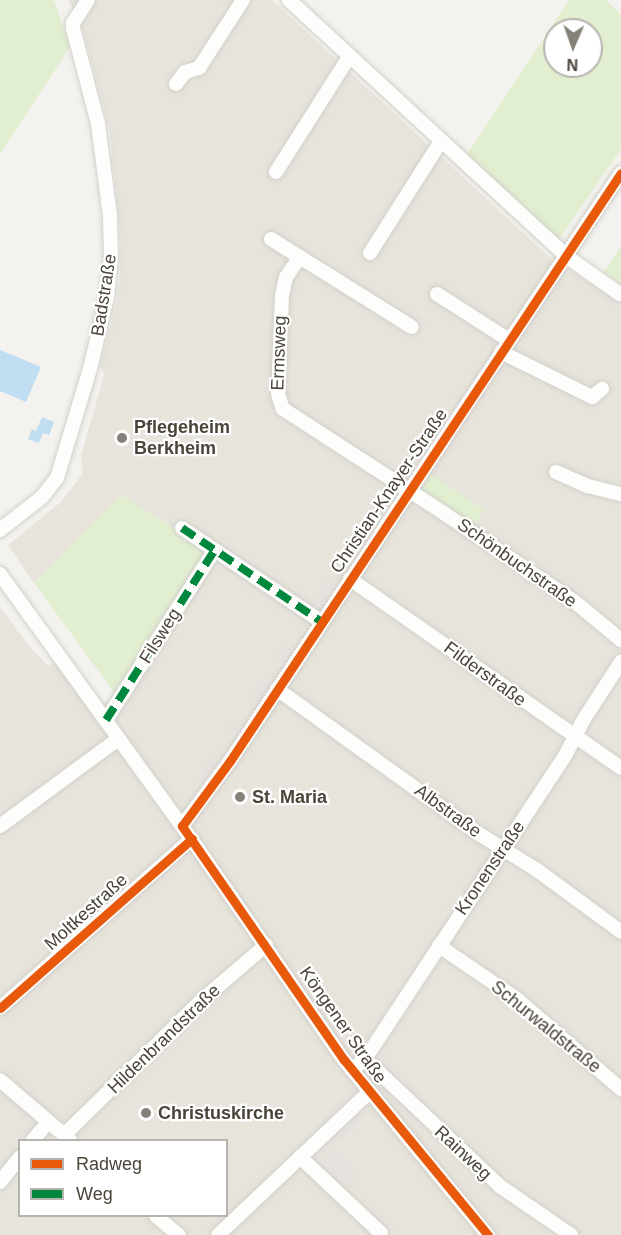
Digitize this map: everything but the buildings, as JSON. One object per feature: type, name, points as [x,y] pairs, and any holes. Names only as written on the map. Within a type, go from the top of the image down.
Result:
[{"type":"street","name":"Badstraße","points":[[0,530],[42,497],[57,478],[92,360],[106,297],[111,257],[109,205],[98,124],[73,28],[73,23],[88,0]]},
{"type":"street","points":[[176,84],[184,72],[199,68],[243,0]]},
{"type":"street","points":[[288,0],[566,256],[621,295]]},
{"type":"street","points":[[276,172],[349,57]]},
{"type":"street","points":[[370,253],[441,141]]},
{"type":"street","name":"Christian-Knayer-Straße","points":[[182,826],[277,689],[621,174]]},
{"type":"street","points":[[271,239],[412,327]]},
{"type":"street","name":"Ermsweg","points":[[300,257],[282,288],[279,405],[287,413],[410,490]]},
{"type":"street","points":[[437,294],[509,340]]},
{"type":"street","points":[[501,352],[592,397],[602,389]]},
{"type":"street","points":[[556,472],[588,486],[621,494]]},
{"type":"street","name":"Schönbuchstraße","points":[[410,490],[575,602],[621,640]]},
{"type":"street","points":[[182,528],[322,622]]},
{"type":"street","name":"Filsweg","points":[[106,720],[214,551]]},
{"type":"street","name":"Köngener Straße","points":[[0,574],[192,839],[352,1070],[488,1235]]},
{"type":"street","name":"Filderstraße","points":[[350,579],[621,768]]},
{"type":"street","name":"Kronenstraße","points":[[352,1070],[365,1059],[566,754],[621,662]]},
{"type":"street","name":"Albstraße","points":[[277,689],[479,834],[503,848],[621,932]]},
{"type":"street","points":[[0,826],[118,739]]},
{"type":"street","name":"Moltkestraße","points":[[0,1008],[192,839]]},
{"type":"street","name":"Hildenbrandstraße","points":[[67,1138],[209,994],[266,945]]},
{"type":"street","name":"Schurwaldstraße","points":[[439,946],[517,999],[621,1089]]},
{"type":"street","name":"Rainweg","points":[[365,1059],[501,1187],[571,1235]]},
{"type":"street","points":[[0,1080],[67,1138]]},
{"type":"street","points":[[218,1235],[369,1092]]},
{"type":"street","points":[[34,1139],[48,1122]]},
{"type":"street","points":[[300,1157],[381,1233]]},
{"type":"street","points":[[0,1182],[18,1160]]},
{"type":"street","points":[[158,1217],[178,1235]]},
{"type":"shaded area","points":[[68,0],[272,0],[549,257],[621,303],[621,1235],[0,1235],[0,607],[29,646],[48,666],[54,661],[92,714],[116,695],[54,564],[34,583],[8,545],[61,502],[83,473],[81,456],[104,375],[100,365],[116,305],[120,275],[121,235],[109,127],[83,30]]},
{"type":"shaded area","points":[[328,577],[337,583],[318,610],[310,605]]},
{"type":"shaded area","points":[[284,644],[293,650],[283,665],[274,660]]},
{"type":"shaded area","points":[[260,680],[269,685],[259,701],[251,696]]},
{"type":"shaded area","points":[[234,723],[239,725],[241,730],[239,735],[234,737],[229,735],[227,730],[229,725]]},
{"type":"shaded area","points":[[212,753],[221,758],[207,778],[199,773]]},
{"type":"shaded area","points":[[355,1116],[361,1123],[340,1142],[334,1135]]},
{"type":"shaded area","points":[[335,1149],[359,1173],[341,1190],[317,1167]]},
{"type":"green space","points":[[0,0],[54,0],[70,47],[0,154]]},
{"type":"green space","points":[[569,0],[606,0],[621,15],[621,149],[558,241],[466,156],[543,39],[543,78],[603,78],[603,18],[557,18]]},
{"type":"green space","points":[[621,246],[621,284],[604,272]]},
{"type":"green space","points":[[430,474],[484,510],[475,525],[422,490]]},
{"type":"green space","points":[[121,495],[199,544],[205,555],[116,695],[34,583]]},
{"type":"water","points":[[0,350],[41,367],[26,402],[0,391]]},
{"type":"water","points":[[42,417],[54,422],[49,435],[43,433],[39,443],[28,439],[32,429],[36,431]]},
{"type":"marked path","points":[[182,528],[322,622]]},
{"type":"marked path","points":[[106,720],[214,551]]},
{"type":"cycle path","points":[[488,1235],[344,1060],[182,826],[230,761],[621,173]]},
{"type":"cycle path","points":[[0,1008],[192,839]]},
{"type":"place","name":"Pflegeheim Berkheim","points":[[122,438]]},
{"type":"place","name":"St. Maria","points":[[240,797]]},
{"type":"place","name":"Christuskirche","points":[[146,1113]]}]
